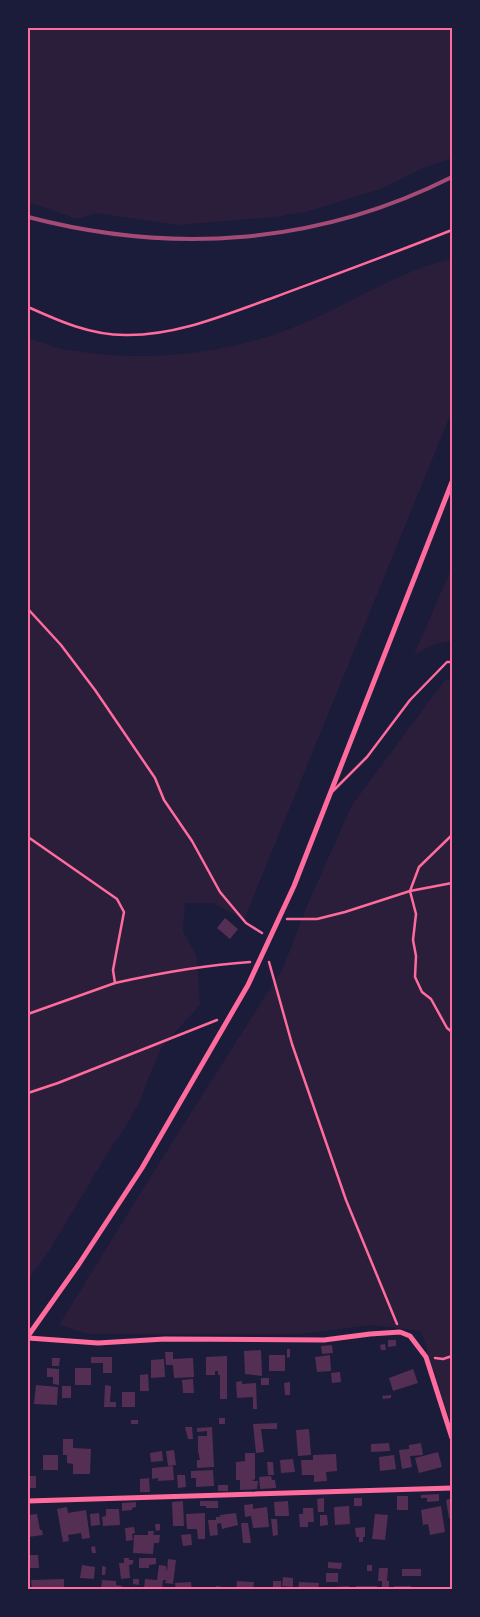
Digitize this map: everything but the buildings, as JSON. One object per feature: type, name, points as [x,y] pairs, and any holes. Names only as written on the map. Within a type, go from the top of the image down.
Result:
[{"type":"street","points":[[28,1337],[142,1168],[248,985],[294,886],[452,482]]},
{"type":"street","points":[[28,1337],[98,1343],[165,1339],[324,1340],[400,1332],[410,1336],[426,1357],[452,1438]]},
{"type":"street","points":[[28,1501],[452,1488]]},
{"type":"lane","points":[[28,308],[67,325],[98,333],[125,335],[155,333],[188,326],[246,307],[452,230]]},
{"type":"lane","points":[[332,792],[367,757],[410,700],[446,662],[452,662]]},
{"type":"path","points":[[28,609],[61,645],[155,778],[164,800],[192,841],[220,892],[246,923],[269,938]]},
{"type":"path","points":[[452,835],[420,867],[410,891],[416,914],[413,940],[416,956],[416,977],[422,992],[431,999],[447,1028],[452,1032]]},
{"type":"path","points":[[28,837],[117,899],[124,912],[112,970],[115,982]]},
{"type":"path","points":[[278,919],[317,919],[410,891],[452,883]]},
{"type":"path","points":[[265,948],[292,1044],[346,1200],[400,1332]]},
{"type":"path","points":[[28,1014],[115,982],[210,965],[258,962]]},
{"type":"path","points":[[28,1093],[230,1015]]},
{"type":"path","points":[[426,1357],[442,1360],[452,1356]]},
{"type":"shaded area","points":[[28,28],[452,28],[452,158],[423,168],[381,189],[305,212],[275,217],[178,225],[96,213],[77,219],[28,202]]},
{"type":"shaded area","points":[[452,259],[452,411],[244,920],[213,903],[185,903],[183,931],[197,957],[200,1005],[162,1047],[140,1101],[126,1126],[110,1149],[49,1251],[28,1279],[28,338],[63,349],[126,356],[156,356],[214,350],[272,335],[299,325],[412,271]]},
{"type":"shaded area","points":[[452,567],[452,641],[435,644],[414,655]]},
{"type":"shaded area","points":[[445,680],[452,680],[452,1427],[421,1331],[372,1325],[301,1334],[88,1334],[59,1325],[283,968],[309,901],[352,805]]},
{"type":"railway","points":[[28,217],[82,229],[136,236],[190,239],[244,237],[297,230],[349,217],[401,200],[452,177]]}]
